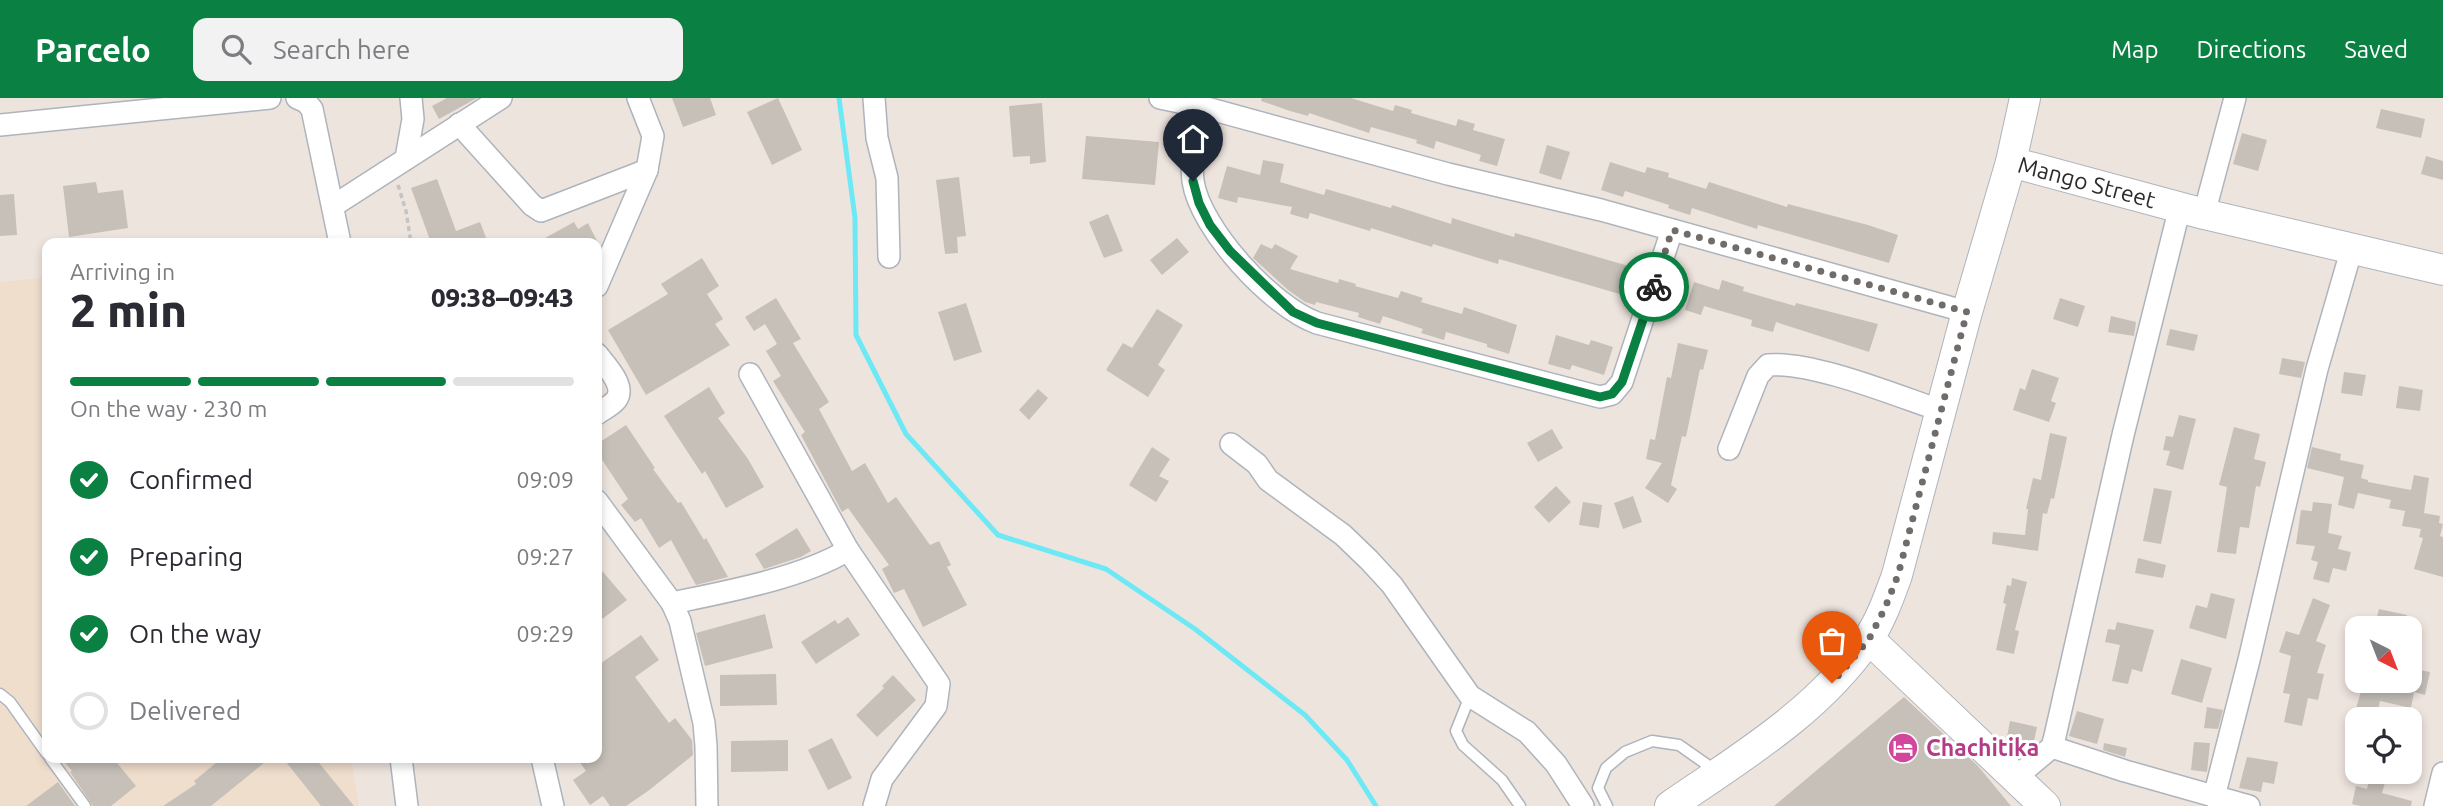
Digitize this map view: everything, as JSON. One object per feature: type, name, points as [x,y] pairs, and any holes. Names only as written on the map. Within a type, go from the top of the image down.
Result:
[{"type":"main road","points":[[2011,162],[2025,98]]},
{"type":"main road","name":"Mango Street","points":[[1670,806],[1792,719],[1832,683],[1869,639],[1898,575],[1967,312],[2011,162],[2192,210],[2443,270]]},
{"type":"main road","points":[[1869,639],[2045,806]]},
{"type":"street","points":[[0,125],[270,98]]},
{"type":"street","points":[[297,98],[313,109],[339,238]]},
{"type":"street","points":[[399,162],[413,119],[411,98]]},
{"type":"street","points":[[333,206],[501,98]]},
{"type":"street","points":[[602,275],[648,170],[653,136],[638,98]]},
{"type":"street","points":[[874,98],[877,138],[887,177],[889,257]]},
{"type":"street","points":[[1160,98],[1203,107],[1448,174],[1525,191],[1967,312]]},
{"type":"street","points":[[2015,778],[2052,747],[2117,462],[2192,210],[2235,98]]},
{"type":"street","points":[[1203,107],[1192,155],[1193,181],[1199,203],[1210,225],[1230,251],[1293,312],[1317,323],[1512,375],[1600,397],[1612,394],[1622,382],[1672,230]]},
{"type":"street","points":[[459,124],[541,211],[648,170]]},
{"type":"street","points":[[2214,797],[2317,369],[2352,248]]},
{"type":"street","points":[[602,361],[617,380],[619,392],[617,399],[602,410]]},
{"type":"street","points":[[1729,449],[1758,376],[1768,365],[1782,364],[1810,369],[1942,411]]},
{"type":"street","points":[[750,374],[848,551],[939,684],[936,706],[882,779],[874,806]]},
{"type":"street","points":[[1231,444],[1257,464],[1268,480],[1343,535],[1369,559],[1392,585],[1470,696],[1527,732],[1556,764],[1583,806]]},
{"type":"street","points":[[602,508],[672,603],[680,621],[704,723],[706,806]]},
{"type":"street","points":[[672,603],[773,579],[832,560],[848,551]]},
{"type":"street","points":[[2052,747],[2125,772],[2249,806]]},
{"type":"street","points":[[402,763],[407,806]]},
{"type":"street","points":[[543,763],[553,806]]},
{"type":"street","points":[[2435,806],[2443,773]]},
{"type":"lane","points":[[0,694],[10,702],[42,746]]},
{"type":"lane","points":[[1470,696],[1456,731],[1463,745],[1502,780],[1520,806]]},
{"type":"lane","points":[[1607,806],[1598,788],[1606,768],[1625,752],[1653,741],[1679,746],[1718,773]]},
{"type":"lane","points":[[54,763],[85,806]]},
{"type":"path","points":[[399,162],[410,238]]},
{"type":"shaded area","points":[[42,278],[42,763],[352,763],[359,806],[0,806],[0,282]]},
{"type":"building","points":[[447,98],[477,98],[439,119],[432,106]]},
{"type":"building","points":[[672,98],[710,98],[716,115],[683,127]]},
{"type":"building","points":[[778,98],[802,150],[772,165],[747,112]]},
{"type":"building","points":[[1262,98],[1351,98],[1393,111],[1395,105],[1412,110],[1411,113],[1456,126],[1458,119],[1475,124],[1473,130],[1505,139],[1497,166],[1479,161],[1481,155],[1436,141],[1434,149],[1416,143],[1417,140],[1371,127],[1369,133],[1309,113],[1308,116],[1290,111],[1261,101]]},
{"type":"building","points":[[1042,103],[1046,162],[1030,164],[1030,156],[1013,157],[1009,106]]},
{"type":"building","points":[[2381,109],[2425,119],[2421,138],[2376,128]]},
{"type":"building","points":[[2242,133],[2267,140],[2258,171],[2233,164]]},
{"type":"building","points":[[1086,136],[1159,142],[1155,185],[1082,179]]},
{"type":"building","points":[[1547,145],[1570,152],[1561,180],[1539,173]]},
{"type":"building","points":[[2426,156],[2443,161],[2443,180],[2421,174]]},
{"type":"building","points":[[1263,160],[1284,164],[1280,182],[1324,195],[1326,189],[1391,208],[1392,205],[1451,224],[1452,218],[1632,267],[1623,295],[1499,259],[1498,264],[1433,244],[1432,247],[1310,213],[1308,219],[1290,214],[1292,207],[1238,197],[1237,203],[1218,198],[1227,166],[1260,175]]},
{"type":"building","points":[[1610,162],[1645,173],[1647,167],[1669,173],[1668,177],[1706,189],[1709,182],[1787,207],[1788,204],[1898,235],[1889,263],[1758,225],[1757,229],[1692,208],[1690,215],[1668,208],[1669,205],[1625,191],[1623,197],[1601,190]]},
{"type":"building","points":[[959,177],[966,236],[957,237],[958,253],[945,254],[936,180]]},
{"type":"building","points":[[437,179],[456,231],[480,222],[486,238],[429,238],[411,188]]},
{"type":"building","points":[[96,182],[98,193],[123,190],[128,228],[69,237],[63,186]]},
{"type":"building","points":[[14,194],[17,235],[0,236],[0,195]]},
{"type":"building","points":[[1108,214],[1123,251],[1104,258],[1089,222]]},
{"type":"building","points":[[574,222],[578,229],[588,223],[596,238],[545,238]]},
{"type":"building","points":[[1177,238],[1189,252],[1162,275],[1150,260]]},
{"type":"building","points":[[1261,244],[1272,249],[1275,244],[1298,256],[1290,269],[1338,283],[1339,279],[1398,298],[1401,291],[1423,298],[1421,302],[1462,314],[1464,307],[1517,325],[1509,354],[1487,347],[1487,344],[1446,332],[1444,340],[1421,333],[1423,329],[1383,316],[1380,324],[1358,317],[1359,313],[1316,302],[1315,305],[1305,302],[1253,258]]},
{"type":"building","points":[[702,258],[719,286],[707,294],[723,319],[715,324],[730,345],[646,395],[608,330],[668,294],[661,284]]},
{"type":"building","points":[[1722,280],[1744,287],[1743,291],[1795,306],[1796,303],[1878,324],[1869,352],[1776,322],[1773,332],[1751,326],[1752,320],[1704,306],[1701,315],[1685,310],[1694,282],[1719,290]]},
{"type":"building","points":[[776,298],[801,339],[793,343],[829,402],[819,409],[852,471],[865,463],[888,503],[896,497],[930,545],[939,541],[951,565],[947,567],[967,605],[923,627],[904,589],[894,593],[882,569],[889,565],[848,508],[842,512],[801,435],[805,432],[773,381],[781,376],[766,351],[777,344],[765,324],[754,331],[745,317]]},
{"type":"building","points":[[2060,298],[2085,306],[2078,327],[2053,319]]},
{"type":"building","points":[[966,303],[982,352],[954,361],[938,312]]},
{"type":"building","points":[[1157,309],[1183,325],[1158,365],[1165,370],[1148,397],[1106,370],[1123,343],[1132,348]]},
{"type":"building","points":[[2111,316],[2136,322],[2134,336],[2108,332]]},
{"type":"building","points":[[2170,329],[2198,335],[2194,351],[2166,345]]},
{"type":"building","points":[[1556,335],[1589,345],[1591,340],[1613,347],[1604,375],[1572,365],[1570,370],[1548,364]]},
{"type":"building","points":[[1678,343],[1708,350],[1703,370],[1700,369],[1686,437],[1682,436],[1671,485],[1677,489],[1668,503],[1645,488],[1662,463],[1646,459],[1650,439],[1655,440],[1667,377],[1671,378]]},
{"type":"building","points":[[2282,358],[2305,362],[2301,378],[2279,374]]},
{"type":"building","points":[[2032,369],[2059,378],[2051,401],[2056,403],[2049,422],[2013,410],[2020,388],[2025,390]]},
{"type":"building","points":[[2344,372],[2366,375],[2362,396],[2341,393]]},
{"type":"building","points":[[2399,386],[2423,390],[2420,411],[2396,408]]},
{"type":"building","points":[[709,387],[725,413],[718,418],[748,459],[764,487],[726,508],[705,471],[702,474],[664,416]]},
{"type":"building","points":[[1038,389],[1048,398],[1029,420],[1019,410]]},
{"type":"building","points":[[2179,415],[2196,419],[2183,470],[2166,465],[2170,451],[2163,450],[2166,436],[2173,437]]},
{"type":"building","points":[[626,425],[655,468],[653,469],[678,503],[681,502],[704,540],[706,538],[728,577],[696,585],[671,540],[659,548],[641,518],[635,522],[621,505],[628,499],[602,460],[602,441]]},
{"type":"building","points":[[2234,427],[2260,434],[2254,459],[2266,462],[2260,487],[2256,486],[2249,528],[2240,527],[2236,554],[2217,552],[2227,487],[2219,485]]},
{"type":"building","points":[[1552,429],[1563,448],[1538,462],[1527,443]]},
{"type":"building","points":[[2050,433],[2067,437],[2054,499],[2051,498],[2047,514],[2043,513],[2038,551],[1992,544],[1993,532],[2025,535],[2026,509],[2033,478],[2041,480]]},
{"type":"building","points":[[1152,447],[1170,459],[1159,476],[1169,481],[1156,502],[1129,485]]},
{"type":"building","points":[[2312,447],[2341,454],[2340,460],[2364,465],[2361,478],[2368,482],[2411,490],[2414,475],[2429,478],[2424,513],[2440,516],[2439,523],[2443,524],[2440,536],[2443,537],[2443,577],[2414,569],[2423,538],[2419,537],[2421,529],[2402,526],[2405,511],[2389,508],[2391,500],[2358,493],[2354,509],[2338,505],[2344,477],[2307,468]]},
{"type":"building","points":[[1556,486],[1571,502],[1549,523],[1534,507]]},
{"type":"building","points":[[2154,488],[2172,491],[2161,544],[2143,541]]},
{"type":"building","points":[[1633,496],[1642,522],[1623,529],[1614,503]]},
{"type":"building","points":[[1583,502],[1602,505],[1599,528],[1579,525]]},
{"type":"building","points":[[2313,502],[2332,504],[2328,533],[2342,536],[2338,549],[2351,552],[2346,571],[2333,568],[2329,583],[2313,579],[2318,562],[2311,560],[2315,546],[2296,544],[2301,510],[2312,511]]},
{"type":"building","points":[[797,528],[811,551],[764,569],[755,554]]},
{"type":"building","points":[[2138,558],[2166,565],[2163,578],[2135,573]]},
{"type":"building","points":[[602,571],[627,600],[602,619]]},
{"type":"building","points":[[2012,578],[2027,582],[2015,630],[2019,631],[2014,654],[1996,650],[2006,604],[2003,603],[2007,585],[2011,586]]},
{"type":"building","points":[[2211,593],[2235,599],[2226,639],[2189,628],[2196,605],[2207,608]]},
{"type":"building","points":[[2313,598],[2330,605],[2316,641],[2326,645],[2317,673],[2324,674],[2318,700],[2308,698],[2302,726],[2284,722],[2290,694],[2283,693],[2291,656],[2279,652],[2286,631],[2299,635]]},
{"type":"building","points":[[2379,609],[2407,615],[2407,616],[2377,616]]},
{"type":"building","points":[[765,614],[773,648],[705,666],[696,633]]},
{"type":"building","points":[[848,617],[860,635],[816,664],[801,642],[835,620],[838,624]]},
{"type":"building","points":[[2117,622],[2154,630],[2142,672],[2132,669],[2128,684],[2112,681],[2120,645],[2105,642],[2108,629],[2115,630]]},
{"type":"building","points":[[641,635],[659,660],[635,677],[669,723],[675,718],[692,740],[693,755],[626,806],[610,806],[603,796],[590,805],[573,780],[586,771],[580,763],[602,763],[602,662]]},
{"type":"building","points":[[2181,659],[2212,668],[2202,703],[2171,694]]},
{"type":"building","points":[[2422,670],[2430,672],[2425,695],[2418,693],[2422,693]]},
{"type":"building","points":[[776,674],[777,705],[720,706],[720,675]]},
{"type":"building","points":[[893,675],[916,700],[877,737],[856,715],[884,688],[882,686]]},
{"type":"building","points":[[2361,693],[2414,693],[2411,707],[2380,701],[2378,707],[2356,707]]},
{"type":"building","name":"Chachitika","points":[[1904,697],[1978,766],[2011,806],[1774,806]]},
{"type":"building","points":[[2207,707],[2223,710],[2218,729],[2204,728]]},
{"type":"building","points":[[2077,711],[2104,719],[2097,744],[2069,736]]},
{"type":"building","points":[[2010,721],[2037,727],[2031,748],[2006,742]]},
{"type":"building","points":[[832,738],[852,778],[828,790],[808,750]]},
{"type":"building","points":[[788,740],[788,771],[731,772],[731,741]]},
{"type":"building","points":[[2194,742],[2210,743],[2207,772],[2191,770]]},
{"type":"building","points":[[2104,743],[2127,748],[2125,757],[2103,750]]},
{"type":"building","points":[[2247,757],[2278,762],[2274,784],[2263,782],[2261,792],[2239,788]]},
{"type":"building","points":[[65,763],[117,763],[136,786],[111,806],[93,806],[70,772],[72,771]]},
{"type":"building","points":[[216,763],[264,763],[211,806],[163,806],[196,784],[194,781]]},
{"type":"building","points":[[287,763],[319,763],[354,806],[321,806]]},
{"type":"building","points":[[58,782],[75,806],[26,806]]},
{"type":"building","points":[[2368,784],[2385,784],[2382,793],[2412,801],[2411,806],[2352,804],[2356,786],[2367,789]]},
{"type":"waterway","points":[[839,98],[855,218],[856,335],[906,434],[998,535],[1106,569],[1195,629],[1305,715],[1347,760],[1376,806]]},
{"type":"way so far","points":[[1654,287],[1672,230],[1967,312],[1898,575],[1869,639],[1832,683]]},
{"type":"place","name":"Chachitika","points":[[1903,748]]},
{"type":"route","points":[[1193,181],[1199,203],[1210,225],[1230,251],[1275,296],[1293,312],[1306,319],[1600,397],[1612,394],[1622,382],[1654,287]]}]
